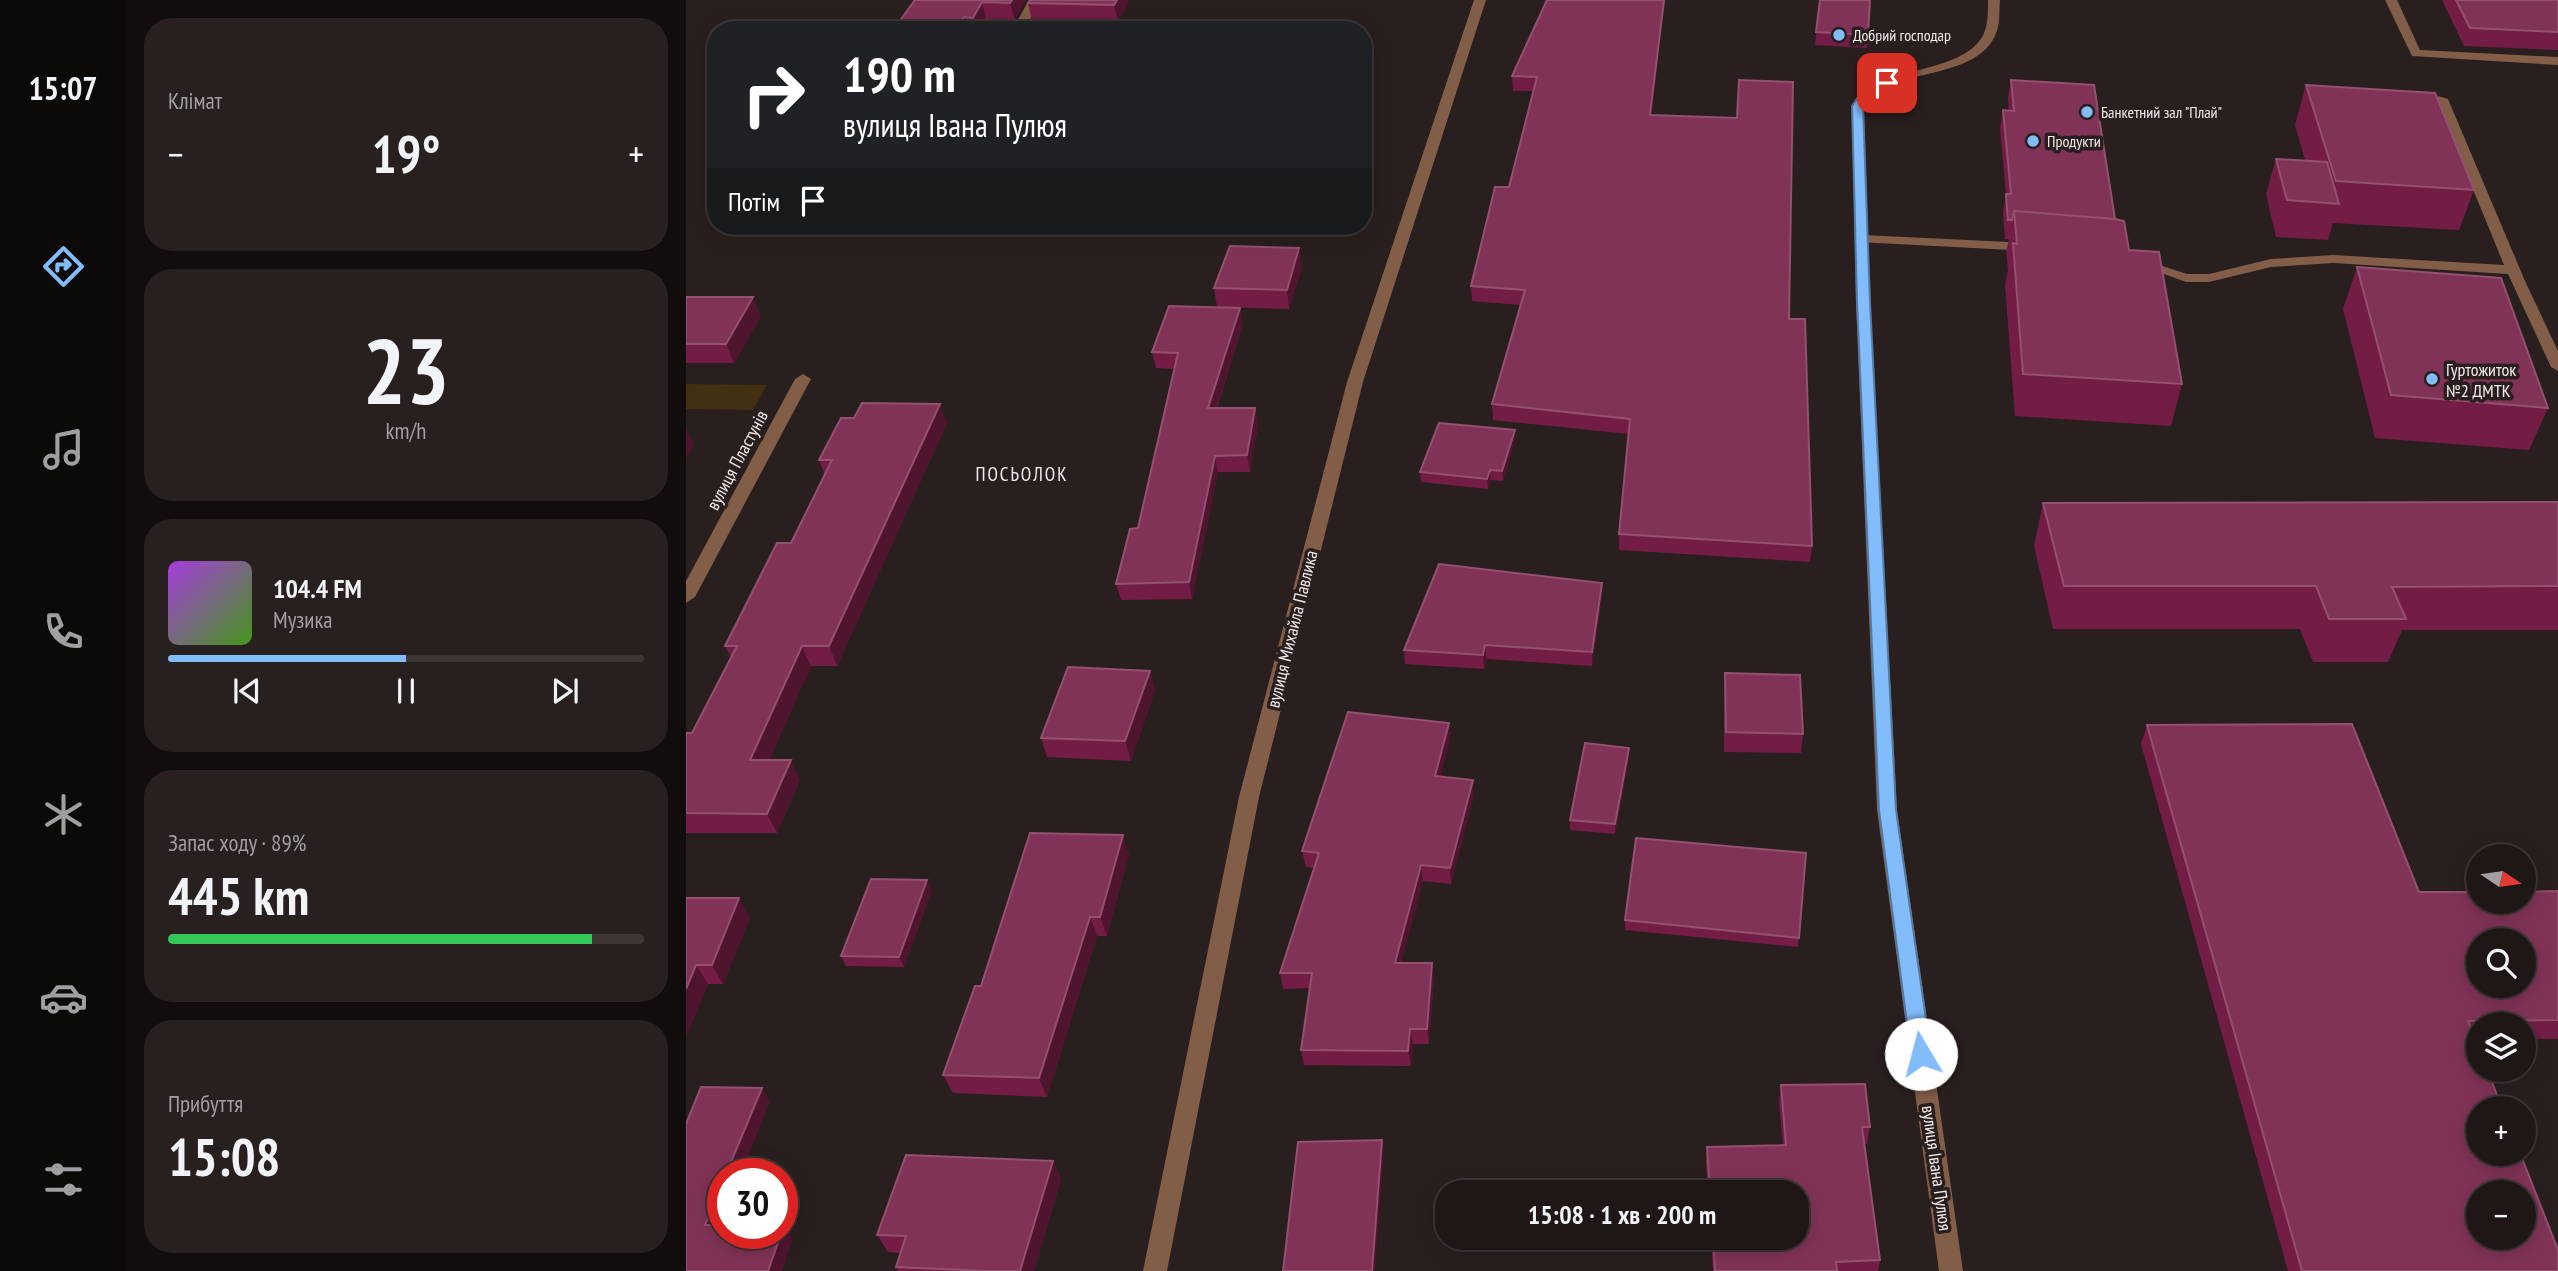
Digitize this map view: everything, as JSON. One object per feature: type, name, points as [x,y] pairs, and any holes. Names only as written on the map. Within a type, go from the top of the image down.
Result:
[{"type":"street","points":[[1023,21],[1035,0]]},
{"type":"street","name":"вулиця Михайла Павлика","points":[[1155,1271],[1262,743],[1355,382],[1480,0]]},
{"type":"street","name":"вулиця Івана Пулюя","points":[[1951,1271],[1887,810],[1858,106],[1875,88],[1935,70],[1969,56],[1983,44],[1996,19],[1994,0]]},
{"type":"street","points":[[2391,0],[2416,53],[2558,61]]},
{"type":"street","points":[[2442,99],[2513,270],[2558,367]]},
{"type":"street","points":[[1863,239],[2041,248]]},
{"type":"street","points":[[2120,257],[2186,278],[2209,278],[2271,263],[2333,259],[2513,270]]},
{"type":"street","name":"вулиця Пластунів","points":[[686,597],[803,379]]},
{"type":"shaded area","points":[[686,384],[767,385],[753,410],[686,409]]},
{"type":"building","points":[[915,0],[1012,0],[1010,3],[982,2],[973,18],[964,17],[961,21],[900,21]]},
{"type":"building","points":[[1030,0],[1117,0],[1114,5],[1028,3]]},
{"type":"building","points":[[1547,0],[1664,0],[1650,115],[1737,118],[1739,80],[1793,82],[1789,319],[1805,319],[1812,546],[1619,534],[1630,419],[1492,404],[1525,290],[1471,286],[1495,187],[1509,187],[1537,77],[1512,76]]},
{"type":"building","points":[[1820,0],[1870,0],[1868,35],[1816,32]]},
{"type":"building","points":[[2456,0],[2558,0],[2558,32],[2470,28]]},
{"type":"building","points":[[2011,80],[2094,85],[2115,219],[2014,211],[2012,220],[2008,220],[2006,194],[2011,194],[2003,110],[2014,111]]},
{"type":"building","points":[[2306,85],[2435,93],[2474,190],[2336,181]]},
{"type":"building","points":[[2276,159],[2327,162],[2339,204],[2287,200]]},
{"type":"building","points":[[2014,211],[2124,221],[2129,250],[2159,252],[2182,384],[2023,374],[2013,243],[2017,244]]},
{"type":"building","points":[[1230,246],[1299,248],[1287,290],[1214,288]]},
{"type":"building","points":[[2357,267],[2501,278],[2548,408],[2391,395]]},
{"type":"building","points":[[686,297],[753,297],[726,344],[686,344]]},
{"type":"building","points":[[1169,306],[1240,308],[1208,408],[1255,408],[1247,455],[1215,456],[1189,582],[1116,584],[1130,529],[1138,528],[1178,353],[1152,352]]},
{"type":"building","points":[[862,403],[940,404],[829,646],[802,646],[750,760],[791,760],[767,814],[686,813],[686,733],[692,733],[737,646],[725,646],[777,543],[791,543],[832,460],[819,460],[841,418],[854,418]]},
{"type":"building","points":[[1439,423],[1515,430],[1502,471],[1490,470],[1487,479],[1420,472]]},
{"type":"building","points":[[2558,502],[2558,586],[2392,587],[2406,619],[2329,619],[2316,586],[2064,586],[2043,503]]},
{"type":"building","points":[[1439,564],[1602,583],[1592,652],[1485,645],[1483,655],[1404,650]]},
{"type":"building","points":[[1068,667],[1150,671],[1125,741],[1041,738]]},
{"type":"building","points":[[1725,673],[1800,675],[1803,734],[1726,732]]},
{"type":"building","points":[[1348,712],[1449,723],[1435,776],[1473,780],[1450,868],[1421,865],[1395,963],[1432,963],[1427,1029],[1410,1029],[1408,1051],[1301,1050],[1312,973],[1280,973],[1319,853],[1302,851]]},
{"type":"building","points":[[2352,724],[2419,892],[2466,892],[2466,914],[2536,914],[2536,892],[2558,891],[2558,1020],[2536,1020],[2536,1012],[2466,1012],[2466,1082],[2492,1082],[2497,1096],[2466,1096],[2466,1166],[2525,1166],[2531,1180],[2466,1180],[2466,1250],[2536,1250],[2536,1194],[2558,1250],[2558,1271],[2302,1271],[2147,725]]},
{"type":"building","points":[[1585,743],[1629,748],[1615,824],[1570,820]]},
{"type":"building","points":[[1030,833],[1123,835],[1100,917],[1090,917],[1039,1078],[943,1075],[975,986],[981,986]]},
{"type":"building","points":[[1636,838],[1806,853],[1799,938],[1625,920]]},
{"type":"building","points":[[871,879],[927,880],[899,957],[841,956]]},
{"type":"building","points":[[686,898],[739,898],[712,965],[696,965],[686,989]]},
{"type":"building","points":[[1865,1084],[1870,1127],[1862,1127],[1880,1260],[1836,1262],[1837,1271],[1715,1271],[1714,1250],[1809,1250],[1809,1180],[1709,1180],[1707,1147],[1786,1145],[1781,1085]]},
{"type":"building","points":[[701,1087],[762,1088],[733,1158],[707,1158],[705,1225],[707,1249],[776,1249],[768,1271],[686,1271],[686,1124]]},
{"type":"building","points":[[1382,1140],[1372,1271],[1283,1271],[1298,1142]]},
{"type":"building","points":[[906,1155],[1053,1161],[1020,1271],[896,1267],[906,1236],[877,1235]]},
{"type":"place","name":"Добрий господар","points":[[1839,35]]},
{"type":"place","name":"Банкетний зал \"Плай\"","points":[[2087,112]]},
{"type":"place","name":"Продукти","points":[[2033,141]]},
{"type":"place","name":"Гуртожиток №2 ДМТК","points":[[2432,379]]},
{"type":"district","name":"ПОСЬОЛОК","points":[[1022,474]]},
{"type":"route","points":[[1887,83],[1864,96],[1858,106],[1863,302],[1887,810],[1921,1054]]}]
